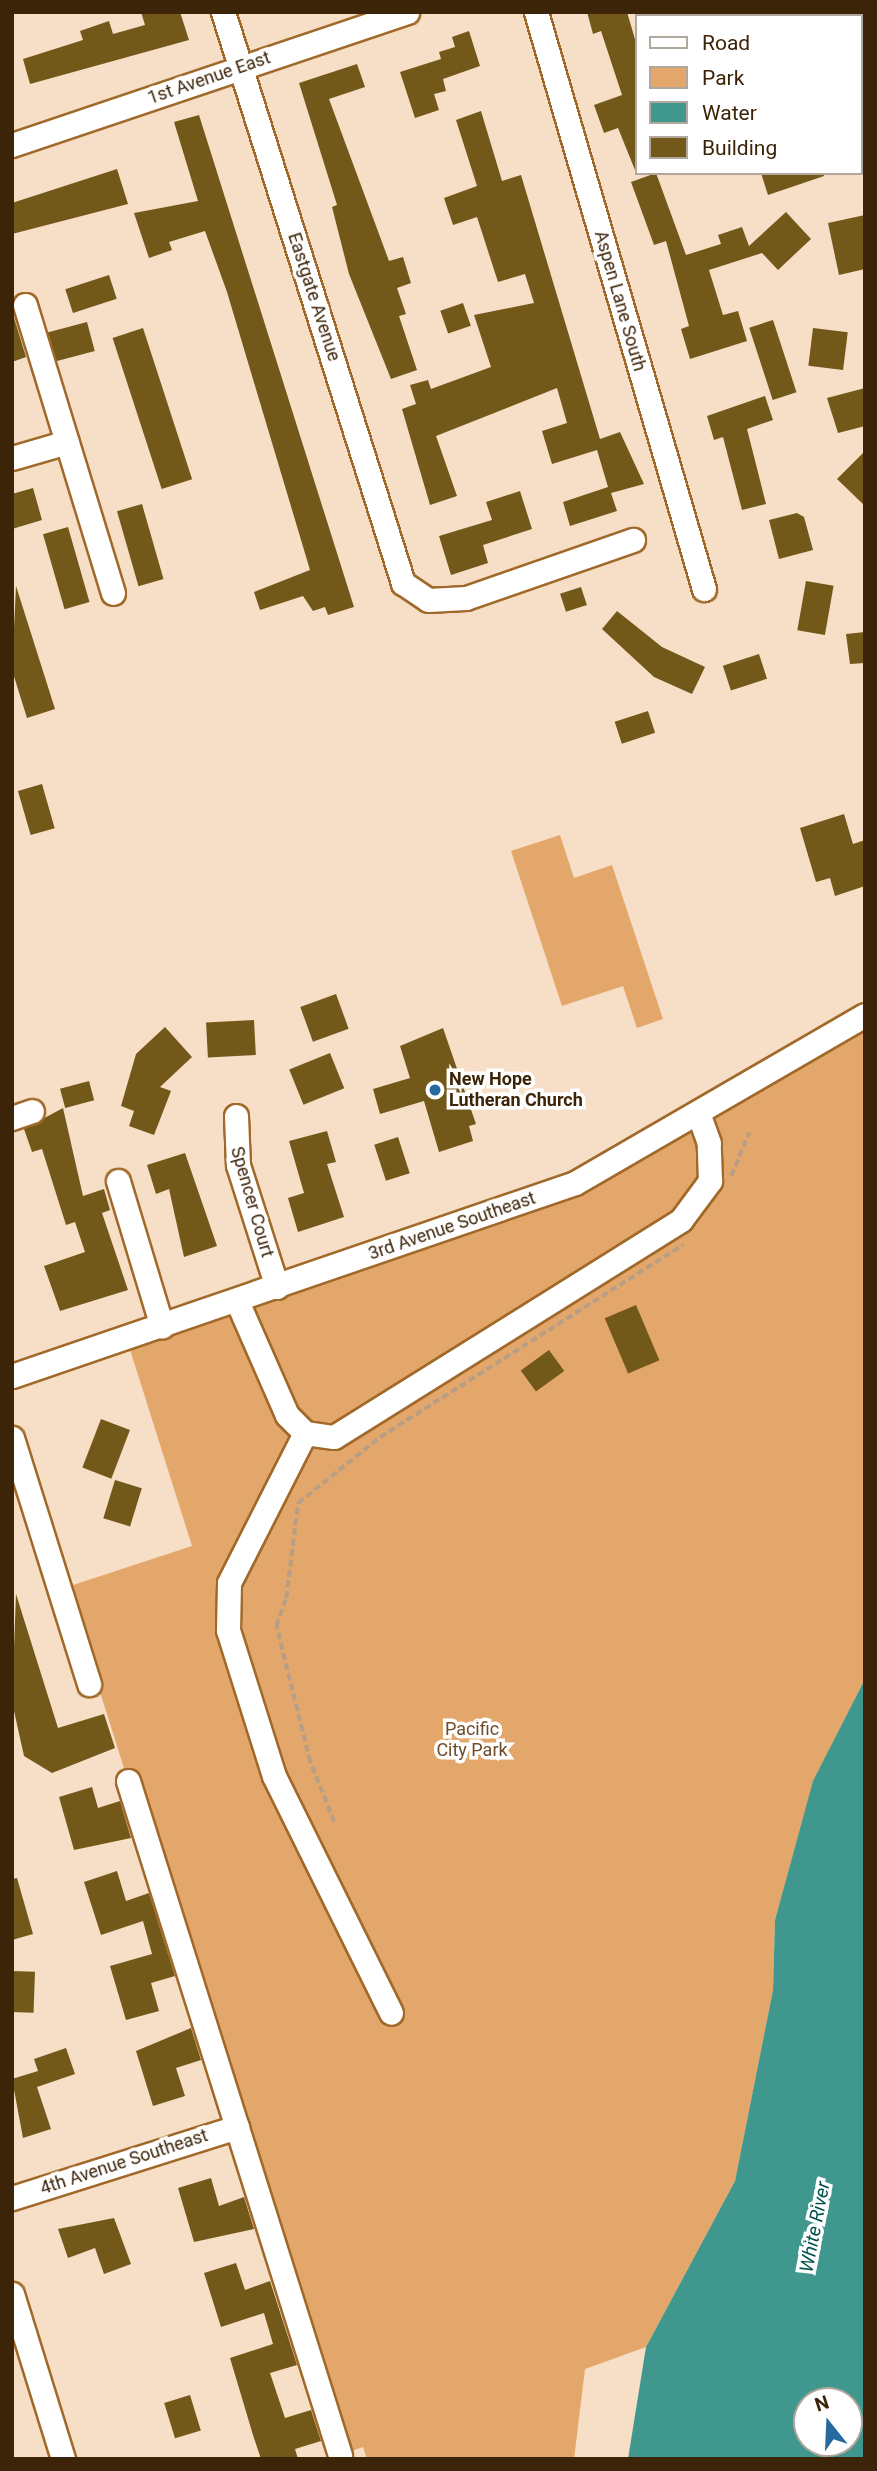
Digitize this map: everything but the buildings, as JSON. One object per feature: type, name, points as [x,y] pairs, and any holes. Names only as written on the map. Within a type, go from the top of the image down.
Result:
[{"type":"street","name":"Eastgate Avenue","points":[[223,12],[403,583],[428,600],[466,598],[634,540]]},
{"type":"street","name":"1st Avenue East","points":[[12,145],[407,12]]},
{"type":"street","name":"Aspen Lane South","points":[[536,12],[704,589]]},
{"type":"street","points":[[25,306],[113,593]]},
{"type":"street","points":[[12,458],[67,442]]},
{"type":"street","name":"3rd Avenue Southeast","points":[[12,1376],[162,1327],[575,1183],[865,1015]]},
{"type":"street","points":[[237,1301],[280,1403],[304,1433],[323,1439],[360,1422],[681,1220],[710,1181],[709,1143],[698,1113]]},
{"type":"street","name":"Spencer Court","points":[[236,1116],[238,1165],[277,1287]]},
{"type":"street","points":[[118,1181],[162,1327]]},
{"type":"street","points":[[304,1433],[229,1583],[228,1630],[274,1776],[391,2013]]},
{"type":"street","points":[[12,1438],[89,1684]]},
{"type":"street","points":[[128,1781],[340,2455]]},
{"type":"street","name":"4th Avenue Southeast","points":[[12,2198],[237,2127]]},
{"type":"street","points":[[12,2294],[63,2459]]},
{"type":"path","points":[[727,1183],[749,1133]]},
{"type":"path","points":[[334,1822],[310,1762],[276,1626],[298,1503],[380,1437],[678,1253],[687,1240]]},
{"type":"green space","points":[[560,835],[574,878],[612,865],[663,1019],[637,1028],[623,986],[562,1006],[511,851]]},
{"type":"green space","name":"Pacific City Park","points":[[865,1015],[865,1679],[813,1782],[775,1920],[773,1990],[735,2181],[646,2347],[585,2369],[574,2459],[367,2459],[363,2447],[340,2455],[67,1587],[192,1546],[127,1340],[575,1183]]},
{"type":"water","name":"White River","points":[[865,1679],[865,2459],[628,2459],[646,2347],[735,2181],[773,1990],[775,1920],[813,1781]]},
{"type":"place","name":"New Hope Lutheran Church","points":[[435,1090]]}]
